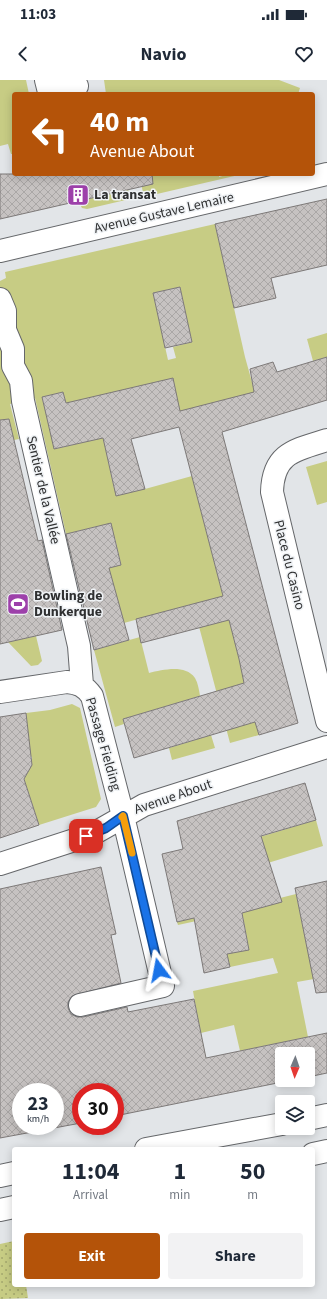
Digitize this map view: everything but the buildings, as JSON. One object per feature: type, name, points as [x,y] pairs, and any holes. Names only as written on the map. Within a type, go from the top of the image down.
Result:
[{"type":"street","points":[[46,80],[49,92],[77,86]]},
{"type":"street","name":"Avenue Gustave Lemaire","points":[[0,251],[327,174]]},
{"type":"street","name":"Sentier de la Vallée","points":[[0,300],[5,311],[5,330],[13,349],[13,366],[22,383],[23,401],[79,646],[82,685]]},
{"type":"street","name":"Place du Casino","points":[[327,440],[297,449],[283,459],[275,470],[272,492],[327,721]]},
{"type":"street","name":"Passage Fielding","points":[[0,692],[67,682],[82,685],[92,696],[123,816],[163,986],[80,1004]]},
{"type":"street","name":"Avenue About","points":[[0,864],[93,834],[144,805],[327,747]]},
{"type":"street","points":[[315,1118],[327,1115]]},
{"type":"street","points":[[157,1147],[275,1125]]},
{"type":"street","points":[[315,1154],[327,1151]]},
{"type":"street","points":[[0,1176],[12,1174]]},
{"type":"street","points":[[0,1210],[12,1207]]},
{"type":"green space","points":[[0,80],[26,80],[29,92],[12,92],[12,154],[8,144],[0,146]]},
{"type":"green space","points":[[104,80],[279,80],[300,88],[299,92],[106,92]]},
{"type":"green space","points":[[139,176],[234,176],[144,197]]},
{"type":"green space","points":[[128,189],[130,199],[87,209],[82,208],[78,201]]},
{"type":"green space","points":[[215,224],[245,357],[255,393],[200,422],[66,403],[63,392],[42,397],[55,449],[110,436],[109,454],[107,456],[114,488],[122,486],[145,489],[192,476],[259,735],[230,743],[193,604],[124,623],[107,568],[121,565],[115,538],[98,526],[66,534],[35,398],[27,400],[0,293],[0,281],[6,278],[5,272]],"holes":[[[180,287],[192,342],[173,347],[176,358],[168,360],[153,293]]]},
{"type":"green space","points":[[0,328],[19,402],[10,404],[19,439],[0,443]]},
{"type":"green space","points":[[327,333],[327,357],[313,361],[307,339]]},
{"type":"green space","points":[[327,461],[327,502],[317,505],[306,467]]},
{"type":"green space","points":[[36,636],[42,661],[38,665],[31,666],[8,642]]},
{"type":"green space","points":[[140,637],[149,673],[174,669],[186,671],[195,678],[198,684],[200,696],[123,719],[124,724],[115,727],[94,650]]},
{"type":"green space","points":[[72,704],[80,708],[101,799],[96,807],[39,825],[24,779],[32,760],[32,757],[30,756],[26,713],[50,710]]},
{"type":"green space","points":[[211,735],[215,748],[172,760],[169,748]]},
{"type":"green space","points":[[316,820],[323,846],[245,870],[280,898],[296,894],[314,979],[297,982],[308,1037],[240,1051],[234,1025],[201,1033],[206,1058],[164,1066],[199,1025],[193,991],[278,973],[273,958],[230,967],[227,954],[249,949],[242,911],[178,925],[177,922],[215,913],[220,849]]},
{"type":"green space","points":[[12,1241],[12,1287],[26,1287],[28,1298],[0,1299],[0,1244]]},
{"type":"slow traffic","points":[[122,817],[123,816],[132,853]]},
{"type":"place","name":"La transat","points":[[78,195]]},
{"type":"place","name":"Bowling de Dunkerque","points":[[18,604]]},
{"type":"route","points":[[86,836],[106,828],[123,816],[159,970]]}]
